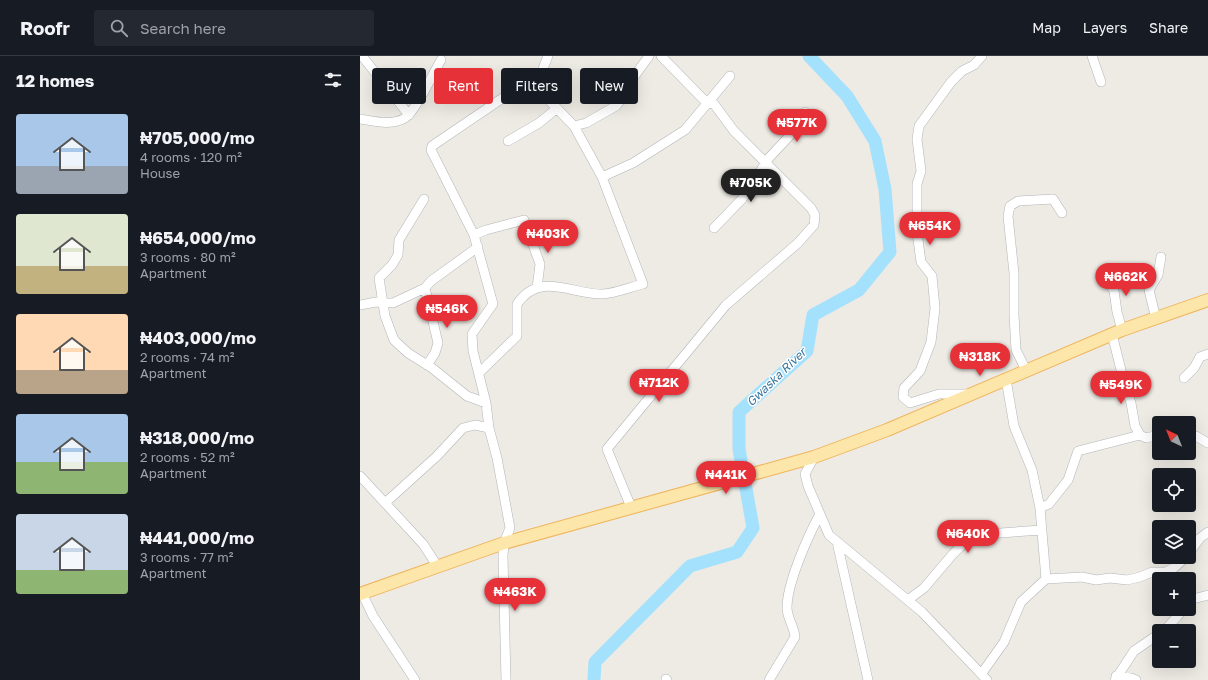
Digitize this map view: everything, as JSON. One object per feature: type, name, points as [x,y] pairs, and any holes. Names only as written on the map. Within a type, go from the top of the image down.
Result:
[{"type":"main road","points":[[361,593],[504,542],[814,457],[887,430],[1117,332],[1207,301]]},
{"type":"street","points":[[362,56],[409,115]]},
{"type":"street","points":[[543,68],[548,56]]},
{"type":"street","points":[[574,126],[586,124],[616,106],[629,90],[633,78],[649,56]]},
{"type":"street","points":[[631,506],[607,449],[726,305],[798,243],[814,224],[815,215],[811,208],[734,131],[714,104],[707,103],[661,56]]},
{"type":"street","points":[[971,394],[939,394],[910,404],[903,397],[904,388],[920,371],[931,342],[935,308],[932,276],[921,262],[917,232],[917,184],[921,171],[917,139],[920,126],[951,82],[962,71],[974,65],[982,56]]},
{"type":"street","points":[[1092,56],[1101,82]]},
{"type":"street","points":[[360,119],[385,123],[404,119],[409,115],[440,60]]},
{"type":"street","points":[[602,178],[633,163],[685,130],[730,76]]},
{"type":"street","points":[[501,99],[432,146],[430,150],[474,235],[493,304],[472,334],[473,351],[486,403],[510,528],[504,542],[506,680]]},
{"type":"street","points":[[479,373],[517,336],[517,304],[521,299],[537,288],[558,286],[601,294],[643,284],[602,178],[574,126],[551,104]]},
{"type":"street","points":[[508,141],[539,123],[556,109]]},
{"type":"street","points":[[714,228],[742,199],[766,163],[795,130],[806,112]]},
{"type":"street","points":[[424,199],[399,240],[398,255],[392,265],[379,278],[385,316],[394,340],[408,353],[427,365],[467,396],[486,403]]},
{"type":"street","points":[[1026,370],[1016,350],[1014,273],[1008,216],[1010,206],[1018,201],[1053,199],[1062,213]]},
{"type":"street","points":[[474,235],[486,230],[524,220],[540,264],[537,288]]},
{"type":"street","points":[[360,305],[376,302],[393,303],[424,288],[431,281],[478,247]]},
{"type":"street","points":[[1156,319],[1149,290],[1158,275],[1161,257]]},
{"type":"street","points":[[1104,276],[1114,290],[1117,312],[1117,332],[1124,382],[1131,403],[1136,426],[1140,435],[1146,438],[1152,437]]},
{"type":"street","points":[[424,288],[438,343],[427,365]]},
{"type":"street","points":[[1184,378],[1194,368],[1200,357],[1208,354]]},
{"type":"street","points":[[1006,379],[1014,426],[1032,470],[1040,508],[1046,579]]},
{"type":"street","points":[[385,503],[437,456],[463,428],[475,425],[490,428]]},
{"type":"street","points":[[1040,508],[1049,504],[1068,480],[1078,451],[1140,435]]},
{"type":"street","points":[[1196,436],[1208,443]]},
{"type":"street","points":[[814,457],[806,474],[829,535],[908,600],[984,677],[1004,642],[1021,602],[1046,579],[1082,576],[1096,580],[1110,578],[1127,580],[1152,572],[1166,572],[1178,564]]},
{"type":"street","points":[[360,476],[423,544],[438,566]]},
{"type":"street","points":[[768,680],[795,637],[794,627],[788,617],[787,606],[790,590],[803,550],[820,514]]},
{"type":"street","points":[[908,600],[924,588],[952,555],[972,535],[1042,530]]},
{"type":"street","points":[[1196,543],[1208,532]]},
{"type":"street","points":[[838,542],[868,680]]},
{"type":"street","points":[[361,593],[373,616],[415,680]]},
{"type":"street","points":[[1196,598],[1208,595]]},
{"type":"street","points":[[1170,624],[1178,616]]},
{"type":"street","points":[[1116,678],[1134,651],[1152,639]]},
{"type":"street","points":[[1116,678],[1131,678],[1136,680]]},
{"type":"waterway","name":"Gwaska River","points":[[594,680],[595,662],[690,566],[737,552],[753,528],[739,449],[739,412],[807,351],[813,315],[859,290],[890,252],[885,189],[875,141],[847,96],[809,56]]}]
